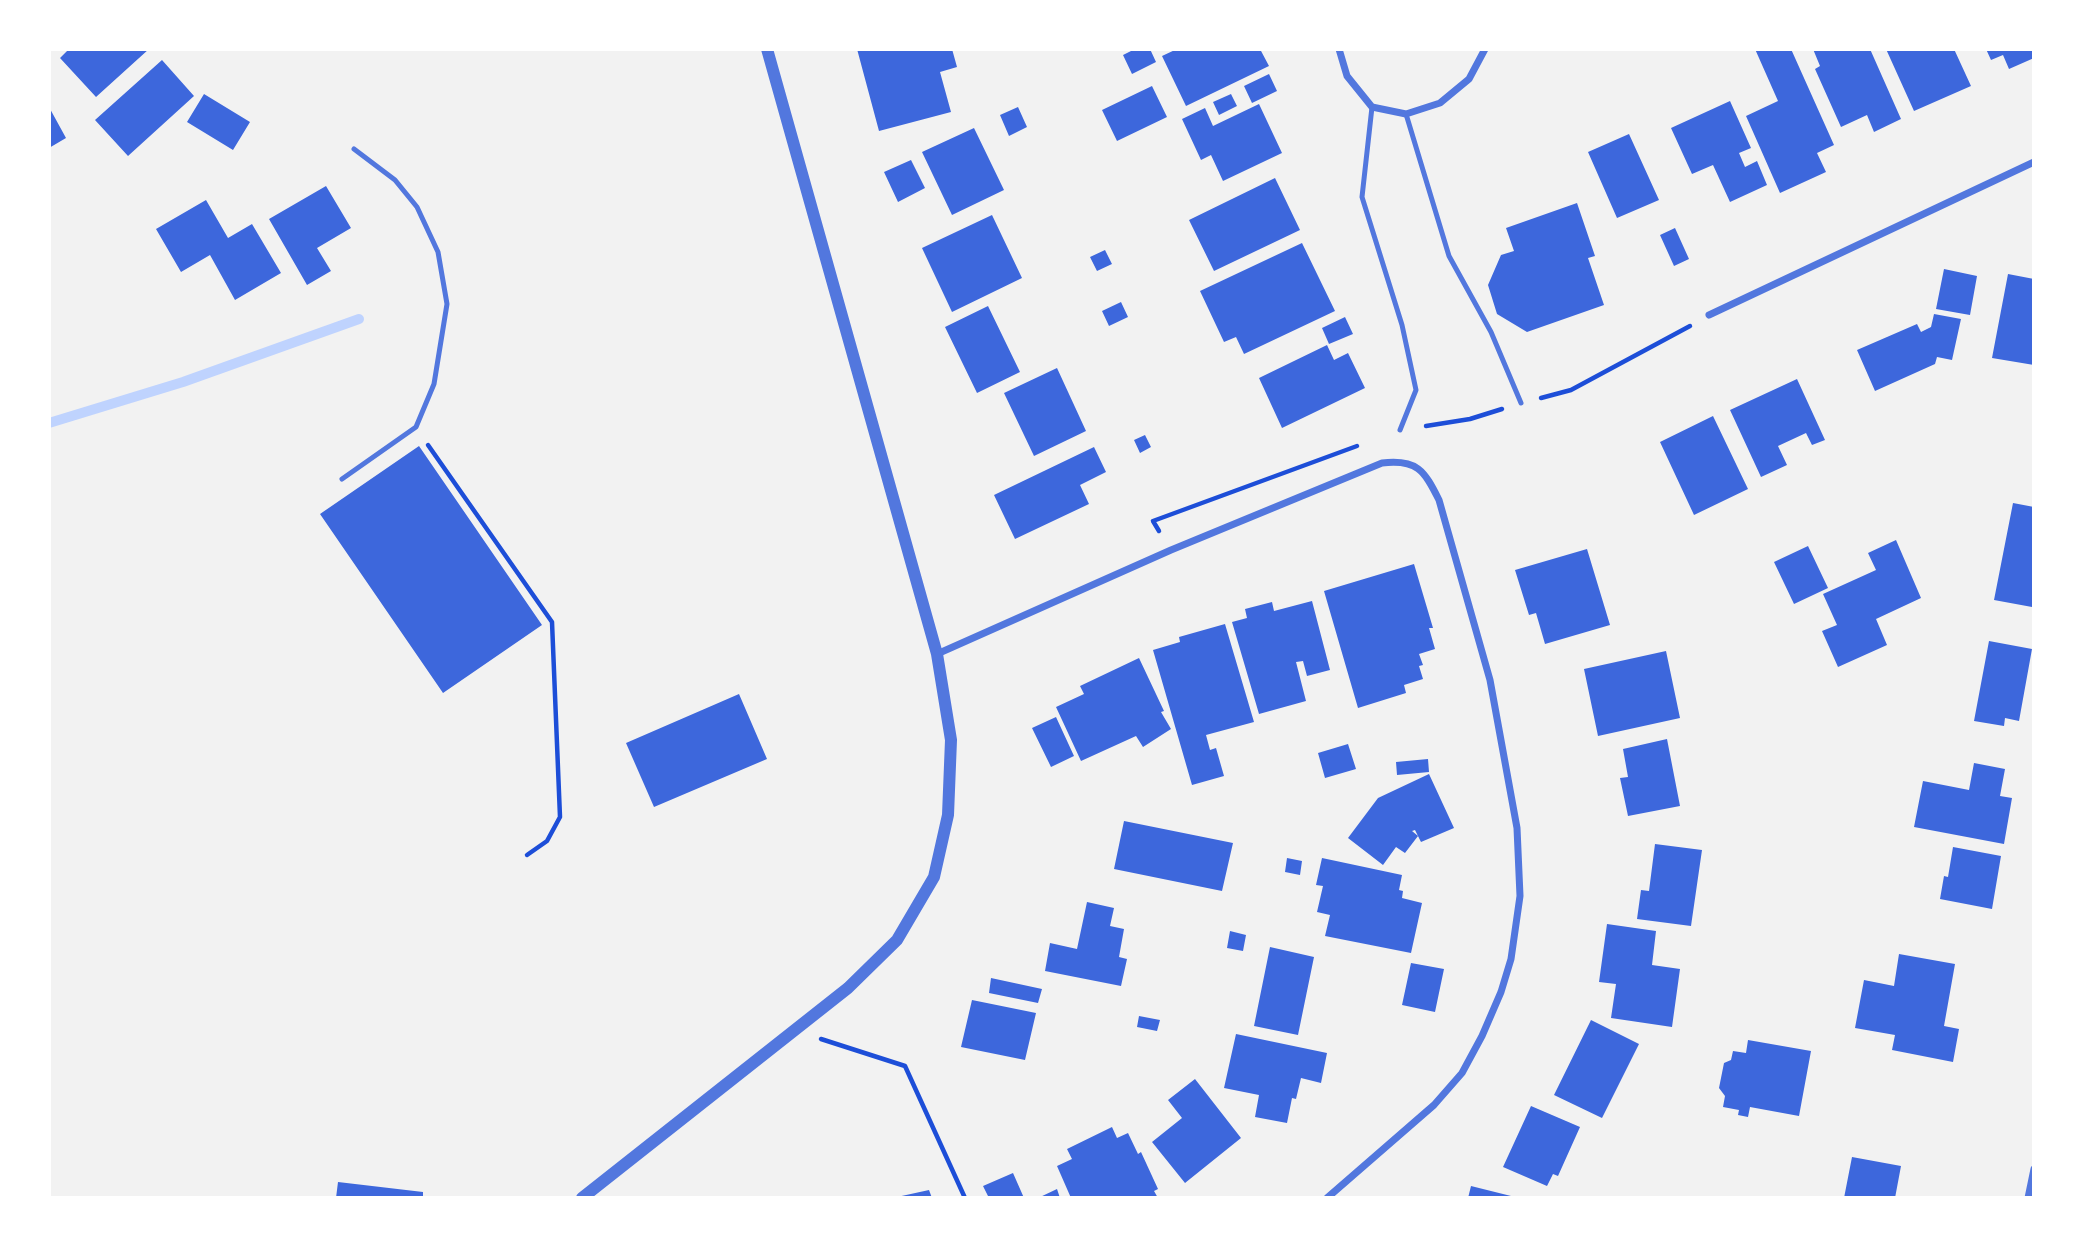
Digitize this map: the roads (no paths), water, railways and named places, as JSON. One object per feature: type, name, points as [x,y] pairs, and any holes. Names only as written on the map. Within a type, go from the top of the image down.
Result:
[{"type":"street","points":[[582,1198],[848,988],[897,940],[934,877],[948,815],[951,740],[937,654],[766,49]]},
{"type":"street","points":[[1339,49],[1348,76],[1372,107],[1406,114],[1440,103],[1469,79],[1485,49]]},
{"type":"street","points":[[1709,315],[2034,162]]},
{"type":"street","points":[[937,654],[1171,550],[1382,463],[1402,460],[1418,466],[1430,481],[1439,500],[1490,680],[1517,828],[1520,896],[1511,959],[1482,1036],[1462,1073],[1434,1105],[1327,1198]]},
{"type":"street","points":[[2028,1198],[2034,1169]]},
{"type":"lane","points":[[1372,107],[1362,197],[1402,326],[1416,390],[1400,430]]},
{"type":"lane","points":[[1406,114],[1449,256],[1491,332],[1521,402]]},
{"type":"lane","points":[[341,479],[416,427],[434,384],[447,304],[438,252],[417,207],[395,180],[354,149]]},
{"type":"waterway","points":[[49,423],[183,382],[359,319]]}]
